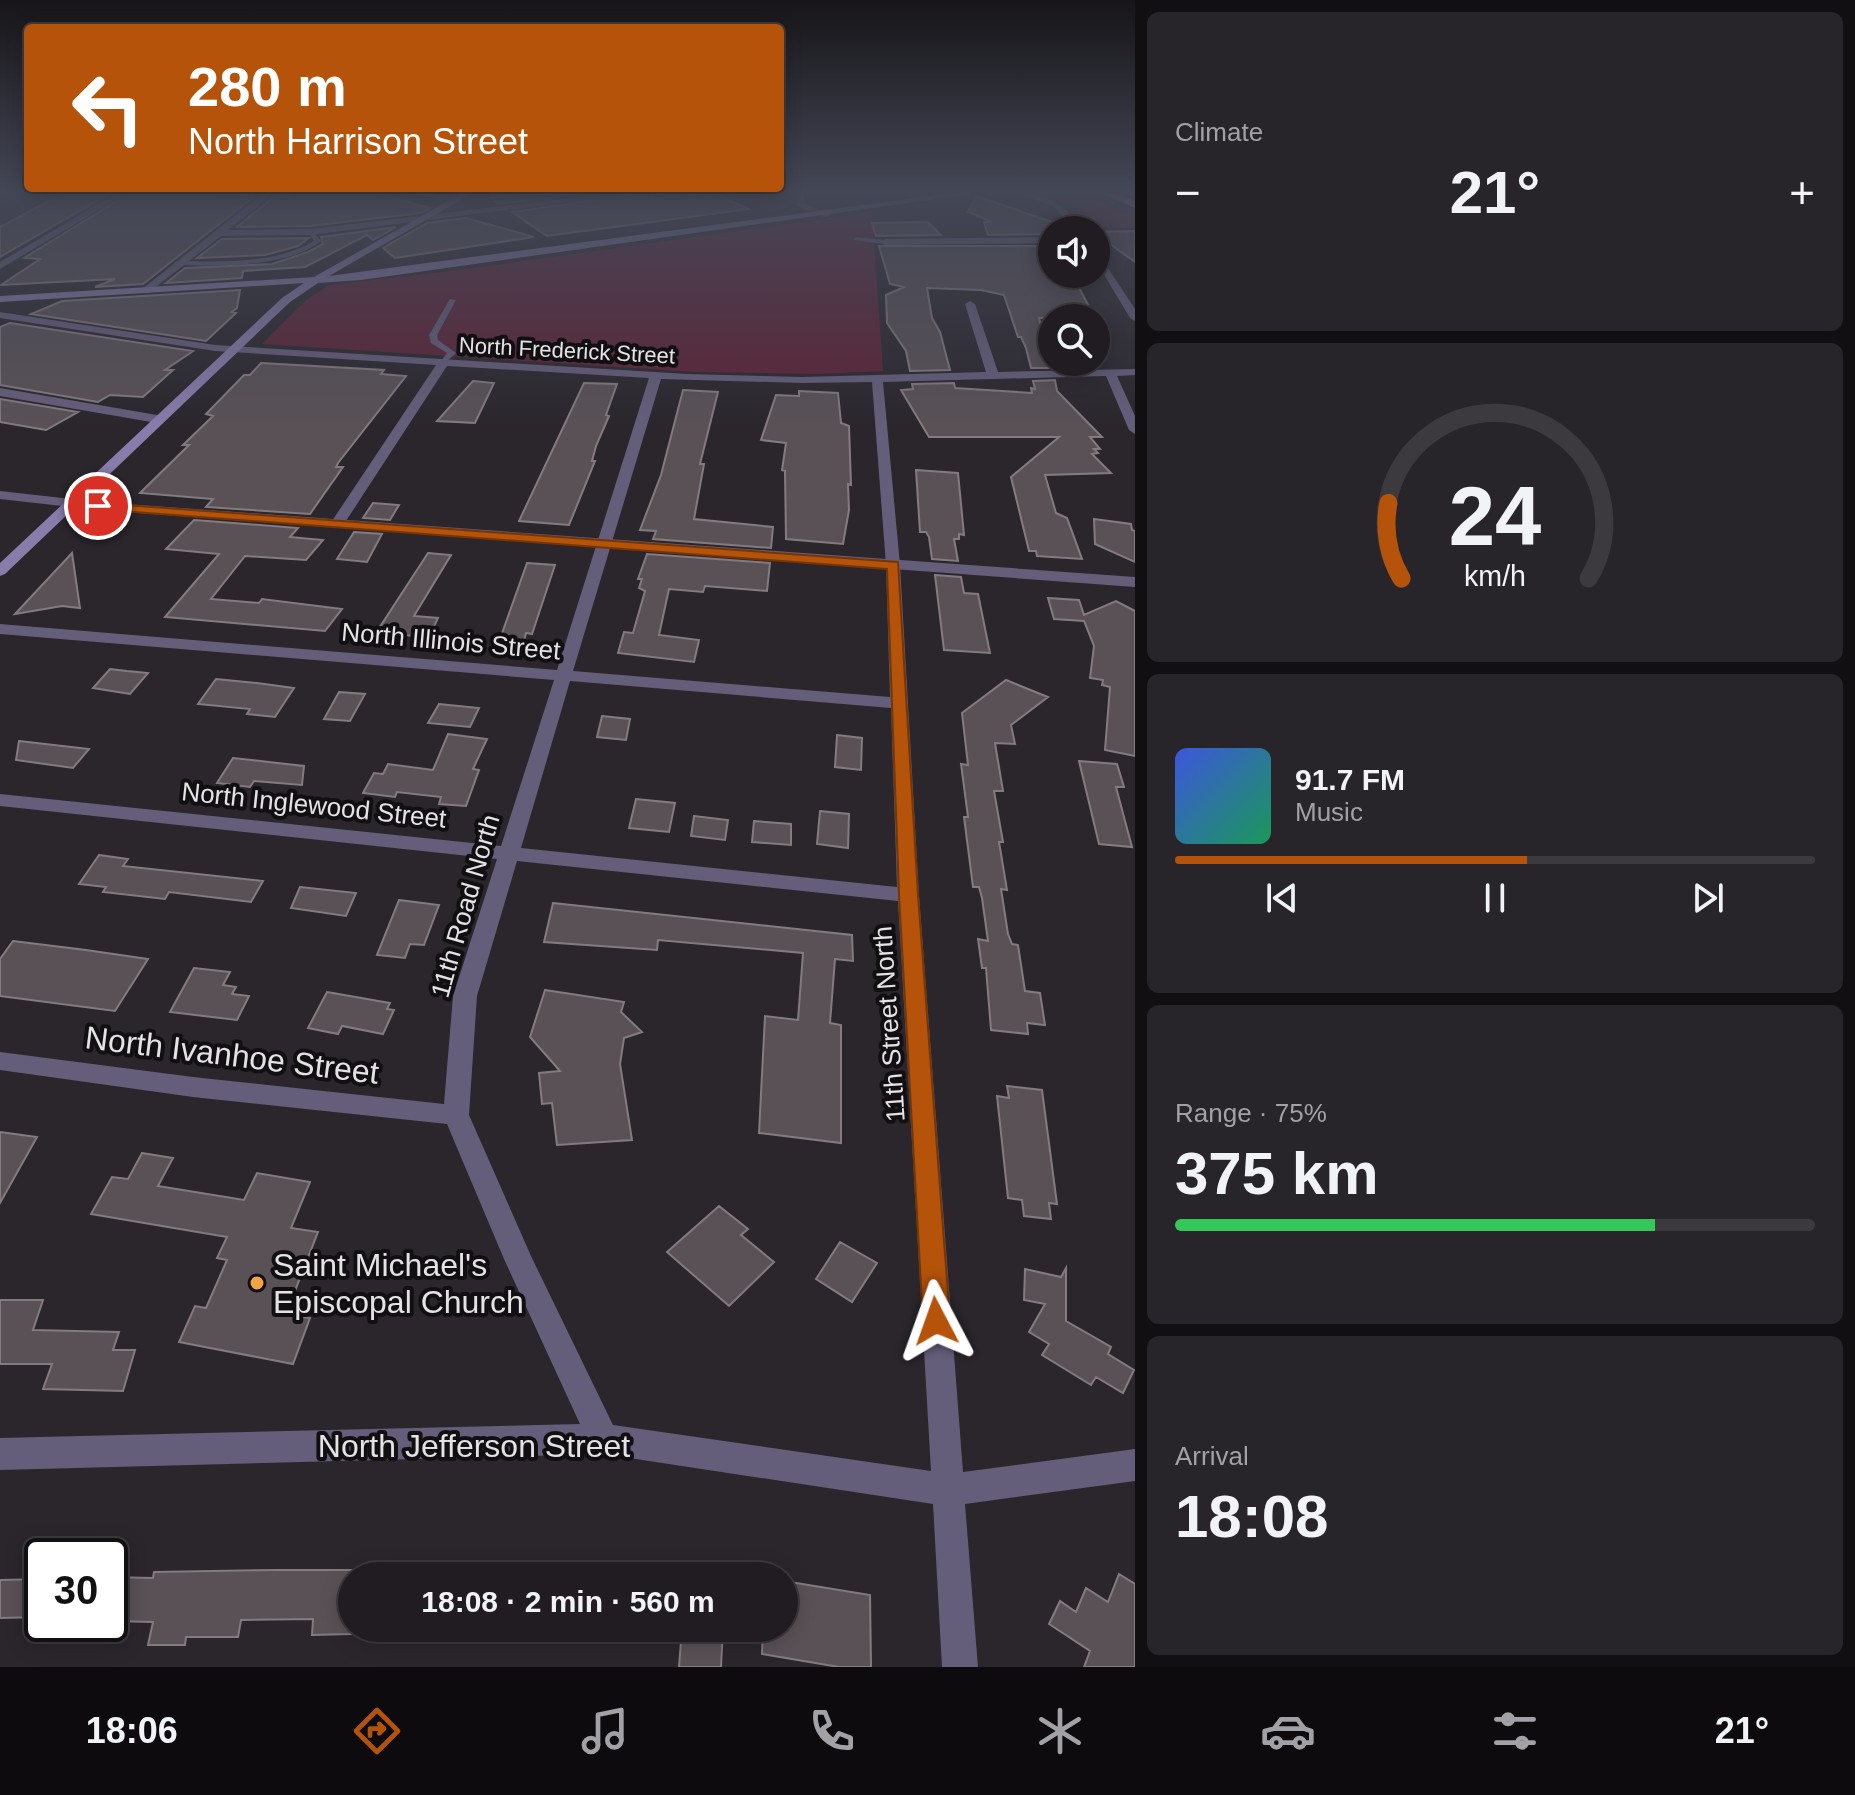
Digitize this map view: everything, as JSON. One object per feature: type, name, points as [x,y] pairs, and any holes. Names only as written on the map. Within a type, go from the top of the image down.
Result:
[{"type":"main road","points":[[0,571],[230,349],[286,300],[331,271]]},
{"type":"main road","points":[[147,288],[356,271]]},
{"type":"main road","points":[[0,296],[312,282],[395,271]]},
{"type":"street","points":[[147,288],[168,271]]},
{"type":"street","points":[[1110,273],[1131,303],[1135,318]]},
{"type":"street","points":[[970,304],[993,375]]},
{"type":"street","name":"North Frederick Street","points":[[0,315],[230,349],[656,375],[802,380],[1038,374]]},
{"type":"street","points":[[337,524],[444,362]]},
{"type":"street","name":"North Frederick Street","points":[[1110,373],[1135,372]]},
{"type":"street","points":[[1110,373],[1135,430]]},
{"type":"street","name":"11th Road North","points":[[603,1439],[518,1259],[456,1115],[465,996],[656,375]]},
{"type":"street","name":"11th Street North","points":[[877,378],[893,565],[908,895],[960,1667]]},
{"type":"street","points":[[0,392],[157,419]]},
{"type":"street","points":[[0,495],[70,504],[1135,582]]},
{"type":"street","name":"North Illinois Street","points":[[0,629],[899,703]]},
{"type":"street","name":"North Inglewood Street","points":[[0,800],[908,895]]},
{"type":"street","name":"North Ivanhoe Street","points":[[0,1061],[193,1087],[456,1115]]},
{"type":"street","name":"North Jefferson Street","points":[[0,1454],[603,1439],[948,1490],[1135,1465]]},
{"type":"lane","points":[[444,362],[452,353],[434,341],[433,335],[452,300]]},
{"type":"shaded area","points":[[453,271],[876,271],[883,371],[818,374],[694,372],[262,344],[305,301],[329,285]]},
{"type":"building","points":[[22,271],[160,271],[143,284],[95,287],[115,279],[1,285]]},
{"type":"building","points":[[181,271],[246,271],[243,271],[242,278],[166,283]]},
{"type":"building","points":[[886,271],[1038,271],[1038,288],[1079,288],[1088,304],[1038,304],[1038,368],[1031,368],[1004,295],[981,290],[927,288],[932,318],[940,332],[950,370],[910,371],[906,351],[887,323],[886,295],[904,287],[890,284]]},
{"type":"building","points":[[240,290],[237,308],[232,312],[236,313],[206,341],[31,314],[62,301]]},
{"type":"building","points":[[10,323],[193,351],[165,370],[173,370],[143,397],[110,395],[98,402],[0,385],[0,327]]},
{"type":"building","points":[[261,363],[384,370],[381,374],[406,376],[338,463],[336,467],[343,467],[310,514],[206,507],[213,499],[140,493],[189,445],[183,445],[213,416],[206,414],[244,375],[250,375]]},
{"type":"building","points":[[1055,380],[1057,391],[1102,437],[1090,437],[1100,449],[1094,449],[1098,453],[1092,454],[1111,473],[1045,475],[1056,513],[1067,518],[1082,559],[1037,556],[1036,551],[1029,551],[1011,477],[1059,437],[929,437],[901,390],[913,389],[912,384],[954,383],[955,388],[1032,393],[1031,388],[1035,389],[1033,381]]},
{"type":"building","points":[[473,381],[494,383],[475,423],[437,421]]},
{"type":"building","points":[[584,383],[617,384],[606,415],[609,416],[596,446],[592,461],[595,461],[569,525],[519,521]]},
{"type":"building","points":[[683,390],[718,392],[700,464],[704,464],[694,519],[773,527],[771,548],[653,539],[656,531],[640,530],[661,475]]},
{"type":"building","points":[[799,391],[838,393],[841,423],[849,426],[851,485],[848,484],[849,510],[843,544],[786,539],[785,471],[782,470],[786,443],[761,440],[776,395],[799,396]]},
{"type":"building","points":[[0,399],[78,412],[46,430],[0,422]]},
{"type":"building","points":[[916,470],[958,473],[964,535],[959,534],[959,539],[954,539],[958,561],[932,559],[929,537],[926,532],[920,532]]},
{"type":"building","points":[[373,503],[399,505],[390,520],[363,518]]},
{"type":"building","points":[[1094,519],[1131,524],[1135,531],[1135,562],[1095,544]]},
{"type":"building","points":[[194,520],[298,528],[290,537],[323,540],[306,560],[245,556],[211,599],[259,603],[262,599],[342,609],[325,631],[165,617],[219,554],[166,549]]},
{"type":"building","points":[[354,532],[382,534],[367,562],[337,559]]},
{"type":"building","points":[[72,553],[80,608],[62,606],[15,614]]},
{"type":"building","points":[[428,553],[451,555],[414,616],[438,618],[429,637],[376,633]]},
{"type":"building","points":[[647,554],[770,563],[767,591],[705,586],[703,592],[669,589],[659,635],[699,640],[694,662],[618,653],[624,632],[633,633],[645,591],[639,588],[642,579],[638,579]]},
{"type":"building","points":[[527,563],[555,565],[532,634],[526,633],[524,641],[500,639]]},
{"type":"building","points":[[935,575],[961,577],[964,593],[978,594],[990,653],[944,650]]},
{"type":"building","points":[[1048,598],[1079,600],[1084,615],[1116,601],[1135,611],[1135,756],[1105,750],[1110,687],[1102,685],[1103,680],[1090,678],[1094,646],[1084,621],[1054,619]]},
{"type":"building","points":[[110,669],[148,673],[130,694],[93,688]]},
{"type":"building","points":[[216,679],[294,688],[275,717],[247,714],[250,709],[198,704]]},
{"type":"building","points":[[1006,680],[1048,697],[1011,725],[1015,744],[995,743],[1003,791],[994,791],[1003,842],[999,842],[1007,890],[1001,889],[1008,934],[1012,944],[1018,945],[1025,991],[1040,993],[1045,1025],[1027,1023],[1028,1034],[991,1030],[986,968],[982,968],[978,939],[988,941],[979,887],[973,887],[964,817],[968,817],[961,764],[968,765],[962,713]]},
{"type":"building","points":[[339,692],[365,694],[350,721],[324,719]]},
{"type":"building","points":[[439,704],[479,708],[470,727],[428,723]]},
{"type":"building","points":[[602,716],[630,719],[626,740],[597,737]]},
{"type":"building","points":[[448,734],[487,739],[473,769],[479,770],[466,806],[439,804],[441,797],[397,792],[395,797],[363,793],[374,773],[383,774],[388,764],[433,770]]},
{"type":"building","points":[[837,735],[862,738],[861,770],[835,767]]},
{"type":"building","points":[[19,741],[89,749],[73,768],[16,760]]},
{"type":"building","points":[[233,758],[304,766],[302,785],[254,781],[250,787],[217,783]]},
{"type":"building","points":[[1079,761],[1117,764],[1124,787],[1116,787],[1132,847],[1099,844]]},
{"type":"building","points":[[636,799],[675,803],[669,832],[629,828]]},
{"type":"building","points":[[820,811],[849,814],[848,848],[817,844]]},
{"type":"building","points":[[694,816],[728,820],[725,840],[691,836]]},
{"type":"building","points":[[754,821],[791,824],[791,845],[752,842]]},
{"type":"building","points":[[99,855],[128,859],[123,866],[263,881],[251,902],[169,892],[165,899],[103,892],[106,887],[79,884]]},
{"type":"building","points":[[300,887],[356,893],[346,916],[291,908]]},
{"type":"building","points":[[399,900],[439,905],[424,945],[410,944],[405,958],[377,955]]},
{"type":"building","points":[[553,903],[852,935],[853,961],[835,959],[830,1023],[841,1025],[841,1143],[759,1133],[765,1016],[798,1020],[803,953],[658,940],[657,950],[544,942]]},
{"type":"building","points":[[13,941],[148,959],[115,1011],[0,996],[0,959]]},
{"type":"building","points":[[194,968],[230,972],[223,985],[236,987],[232,994],[249,996],[237,1020],[170,1012]]},
{"type":"building","points":[[545,990],[624,1002],[621,1012],[642,1032],[624,1038],[620,1064],[632,1140],[557,1145],[552,1103],[542,1104],[539,1073],[560,1071],[530,1037]]},
{"type":"building","points":[[327,992],[390,1003],[387,1009],[394,1010],[383,1034],[342,1026],[338,1034],[308,1028]]},
{"type":"building","points":[[1007,1086],[1042,1090],[1057,1204],[1049,1203],[1051,1219],[1024,1216],[1022,1200],[1008,1198],[997,1096],[1009,1098]]},
{"type":"building","points":[[0,1132],[37,1137],[0,1203]]},
{"type":"building","name":"Saint Michael's Episcopal Church","points":[[142,1153],[173,1158],[158,1186],[244,1200],[257,1173],[310,1182],[291,1228],[318,1232],[286,1314],[310,1318],[293,1364],[179,1342],[195,1306],[206,1308],[227,1260],[217,1258],[227,1237],[91,1214],[112,1177],[128,1179]]},
{"type":"building","points":[[719,1206],[748,1229],[741,1235],[774,1262],[729,1306],[667,1252]]},
{"type":"building","points":[[840,1242],[877,1263],[852,1302],[816,1279]]},
{"type":"building","points":[[1066,1268],[1066,1321],[1111,1347],[1108,1354],[1134,1370],[1123,1393],[1096,1377],[1091,1385],[1042,1355],[1049,1344],[1029,1332],[1045,1304],[1024,1300],[1025,1269],[1061,1277]]},
{"type":"building","points":[[0,1300],[43,1300],[33,1330],[119,1332],[113,1350],[135,1350],[123,1391],[43,1389],[52,1364],[0,1364]]},
{"type":"building","points":[[338,1570],[338,1634],[312,1635],[313,1619],[241,1620],[238,1637],[186,1637],[185,1645],[148,1645],[153,1622],[128,1621],[128,1577],[153,1578],[154,1572]]},
{"type":"building","points":[[1119,1574],[1135,1584],[1135,1667],[1084,1667],[1090,1651],[1049,1624],[1060,1601],[1076,1612],[1086,1588],[1108,1602]]},
{"type":"building","points":[[24,1579],[24,1617],[0,1618],[0,1580]]},
{"type":"building","points":[[798,1583],[870,1595],[871,1667],[839,1667],[762,1654],[762,1642],[798,1642]]},
{"type":"building","points":[[681,1642],[722,1642],[721,1667],[679,1667]]},
{"type":"place","name":"Saint Michael's Episcopal Church","points":[[257,1283]]},
{"type":"route","points":[[98,506],[893,565],[908,895],[936,1321]]}]
